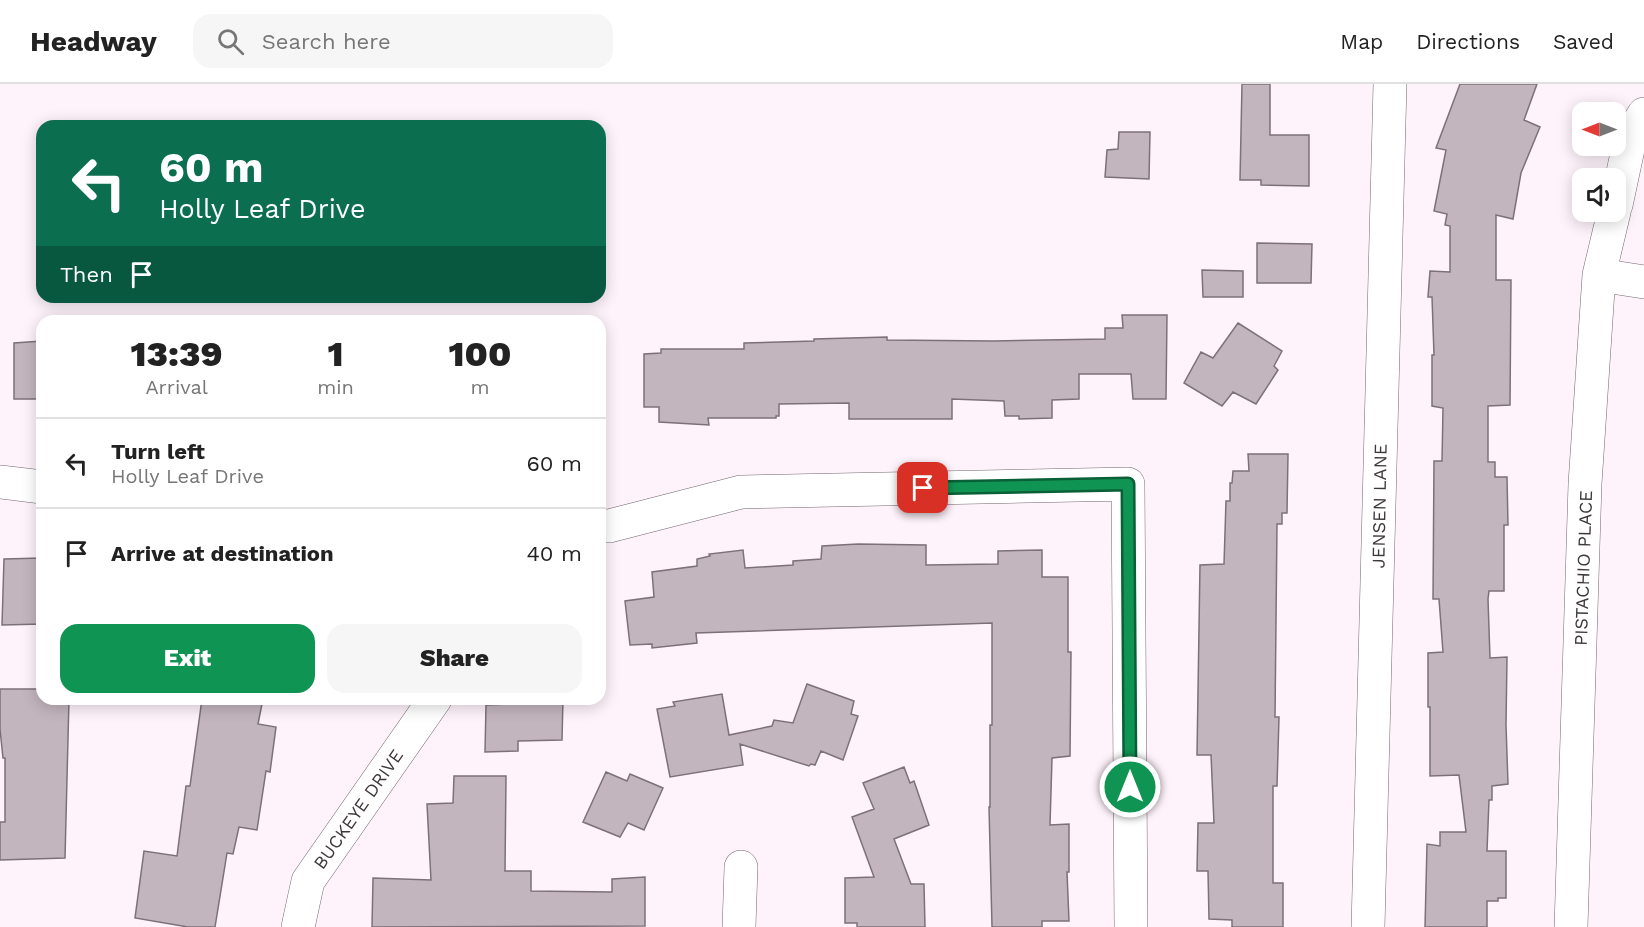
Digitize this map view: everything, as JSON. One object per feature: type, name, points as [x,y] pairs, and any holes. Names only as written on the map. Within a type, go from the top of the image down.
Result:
[{"type":"street","name":"JENSEN LANE","points":[[1368,927],[1390,84]]},
{"type":"street","points":[[1624,168],[1631,135],[1644,114]]},
{"type":"street","name":"PISTACHIO PLACE","points":[[1571,927],[1585,484],[1599,275],[1612,222]]},
{"type":"street","points":[[1599,275],[1644,282]]},
{"type":"street","points":[[0,482],[36,486]]},
{"type":"street","points":[[606,526],[741,492],[1128,484],[1131,927]]},
{"type":"street","name":"BUCKEYE DRIVE","points":[[298,927],[308,881],[431,705]]},
{"type":"street","points":[[739,927],[741,867]]},
{"type":"building","points":[[1242,84],[1270,84],[1270,135],[1309,135],[1309,186],[1261,185],[1261,180],[1240,180]]},
{"type":"building","points":[[1460,84],[1537,84],[1524,120],[1540,127],[1521,173],[1513,219],[1496,215],[1496,280],[1511,280],[1510,405],[1488,406],[1488,462],[1495,462],[1495,477],[1507,477],[1508,525],[1504,525],[1504,591],[1489,591],[1488,599],[1490,658],[1507,657],[1508,784],[1492,786],[1492,800],[1489,800],[1487,851],[1506,851],[1506,898],[1487,901],[1487,927],[1425,927],[1427,844],[1440,846],[1440,832],[1466,832],[1459,775],[1430,776],[1430,707],[1428,707],[1428,653],[1443,652],[1439,599],[1433,599],[1434,461],[1442,461],[1443,408],[1432,406],[1432,355],[1434,355],[1432,297],[1428,297],[1430,271],[1450,272],[1450,226],[1445,225],[1447,214],[1434,211],[1446,150],[1436,148]]},
{"type":"building","points":[[1119,132],[1150,132],[1149,179],[1105,177],[1107,150],[1118,149]]},
{"type":"building","points":[[1257,243],[1312,244],[1311,283],[1257,283]]},
{"type":"building","points":[[1202,270],[1243,271],[1243,297],[1203,297]]},
{"type":"building","points":[[1122,315],[1167,315],[1166,399],[1133,399],[1131,374],[1079,374],[1079,399],[1052,400],[1052,418],[1019,419],[1019,416],[1005,416],[1004,401],[952,399],[952,419],[849,419],[849,403],[779,404],[779,416],[776,418],[708,418],[709,425],[659,422],[659,407],[644,407],[644,354],[661,353],[661,349],[744,349],[744,343],[887,337],[887,340],[994,341],[1105,339],[1105,328],[1123,328]]},
{"type":"building","points":[[1238,323],[1282,351],[1274,366],[1278,370],[1256,404],[1233,392],[1222,406],[1184,383],[1201,352],[1213,358]]},
{"type":"building","points":[[36,341],[36,399],[14,399],[14,343]]},
{"type":"building","points":[[1248,454],[1288,454],[1287,513],[1282,513],[1282,524],[1277,524],[1275,717],[1279,717],[1277,786],[1273,786],[1273,883],[1283,883],[1283,927],[1232,927],[1232,920],[1209,919],[1208,871],[1197,871],[1198,823],[1214,823],[1211,755],[1197,755],[1200,565],[1224,564],[1226,501],[1230,501],[1233,471],[1249,471]]},
{"type":"building","points":[[926,545],[926,565],[998,564],[998,551],[1042,550],[1042,577],[1068,577],[1068,652],[1071,652],[1070,756],[1052,758],[1050,825],[1069,824],[1069,872],[1067,872],[1069,921],[1042,921],[1042,927],[992,927],[989,807],[992,623],[696,633],[697,643],[652,648],[652,644],[630,645],[625,601],[654,597],[652,572],[697,566],[697,559],[710,556],[709,554],[743,550],[745,568],[793,565],[793,561],[821,559],[822,546]]},
{"type":"building","points":[[36,558],[36,624],[2,625],[4,559]]},
{"type":"building","points":[[807,684],[854,701],[851,714],[858,716],[843,760],[821,751],[815,765],[809,766],[740,744],[743,765],[670,777],[657,709],[675,706],[673,702],[722,694],[729,735],[772,726],[774,720],[793,723]]},
{"type":"building","points":[[0,689],[36,689],[36,705],[69,705],[65,858],[0,860],[0,822],[5,822],[5,758],[3,758]]},
{"type":"building","points":[[201,705],[262,705],[258,724],[276,727],[270,772],[266,771],[257,830],[239,827],[233,854],[227,853],[215,927],[188,927],[135,918],[144,851],[177,856],[186,786],[190,786]]},
{"type":"building","points":[[486,705],[563,705],[562,740],[518,741],[518,751],[485,752]]},
{"type":"building","points":[[904,767],[910,783],[914,781],[929,825],[894,839],[911,884],[924,884],[925,927],[857,927],[857,923],[845,923],[845,878],[874,877],[852,817],[874,809],[863,783]]},
{"type":"building","points":[[606,772],[627,781],[630,774],[663,788],[644,830],[628,823],[620,837],[583,822]]},
{"type":"building","points":[[454,776],[506,776],[505,871],[531,871],[531,891],[612,892],[612,879],[645,877],[645,926],[372,927],[373,878],[431,880],[427,804],[453,803]]},
{"type":"route","points":[[923,488],[1128,484],[1130,787]]}]
